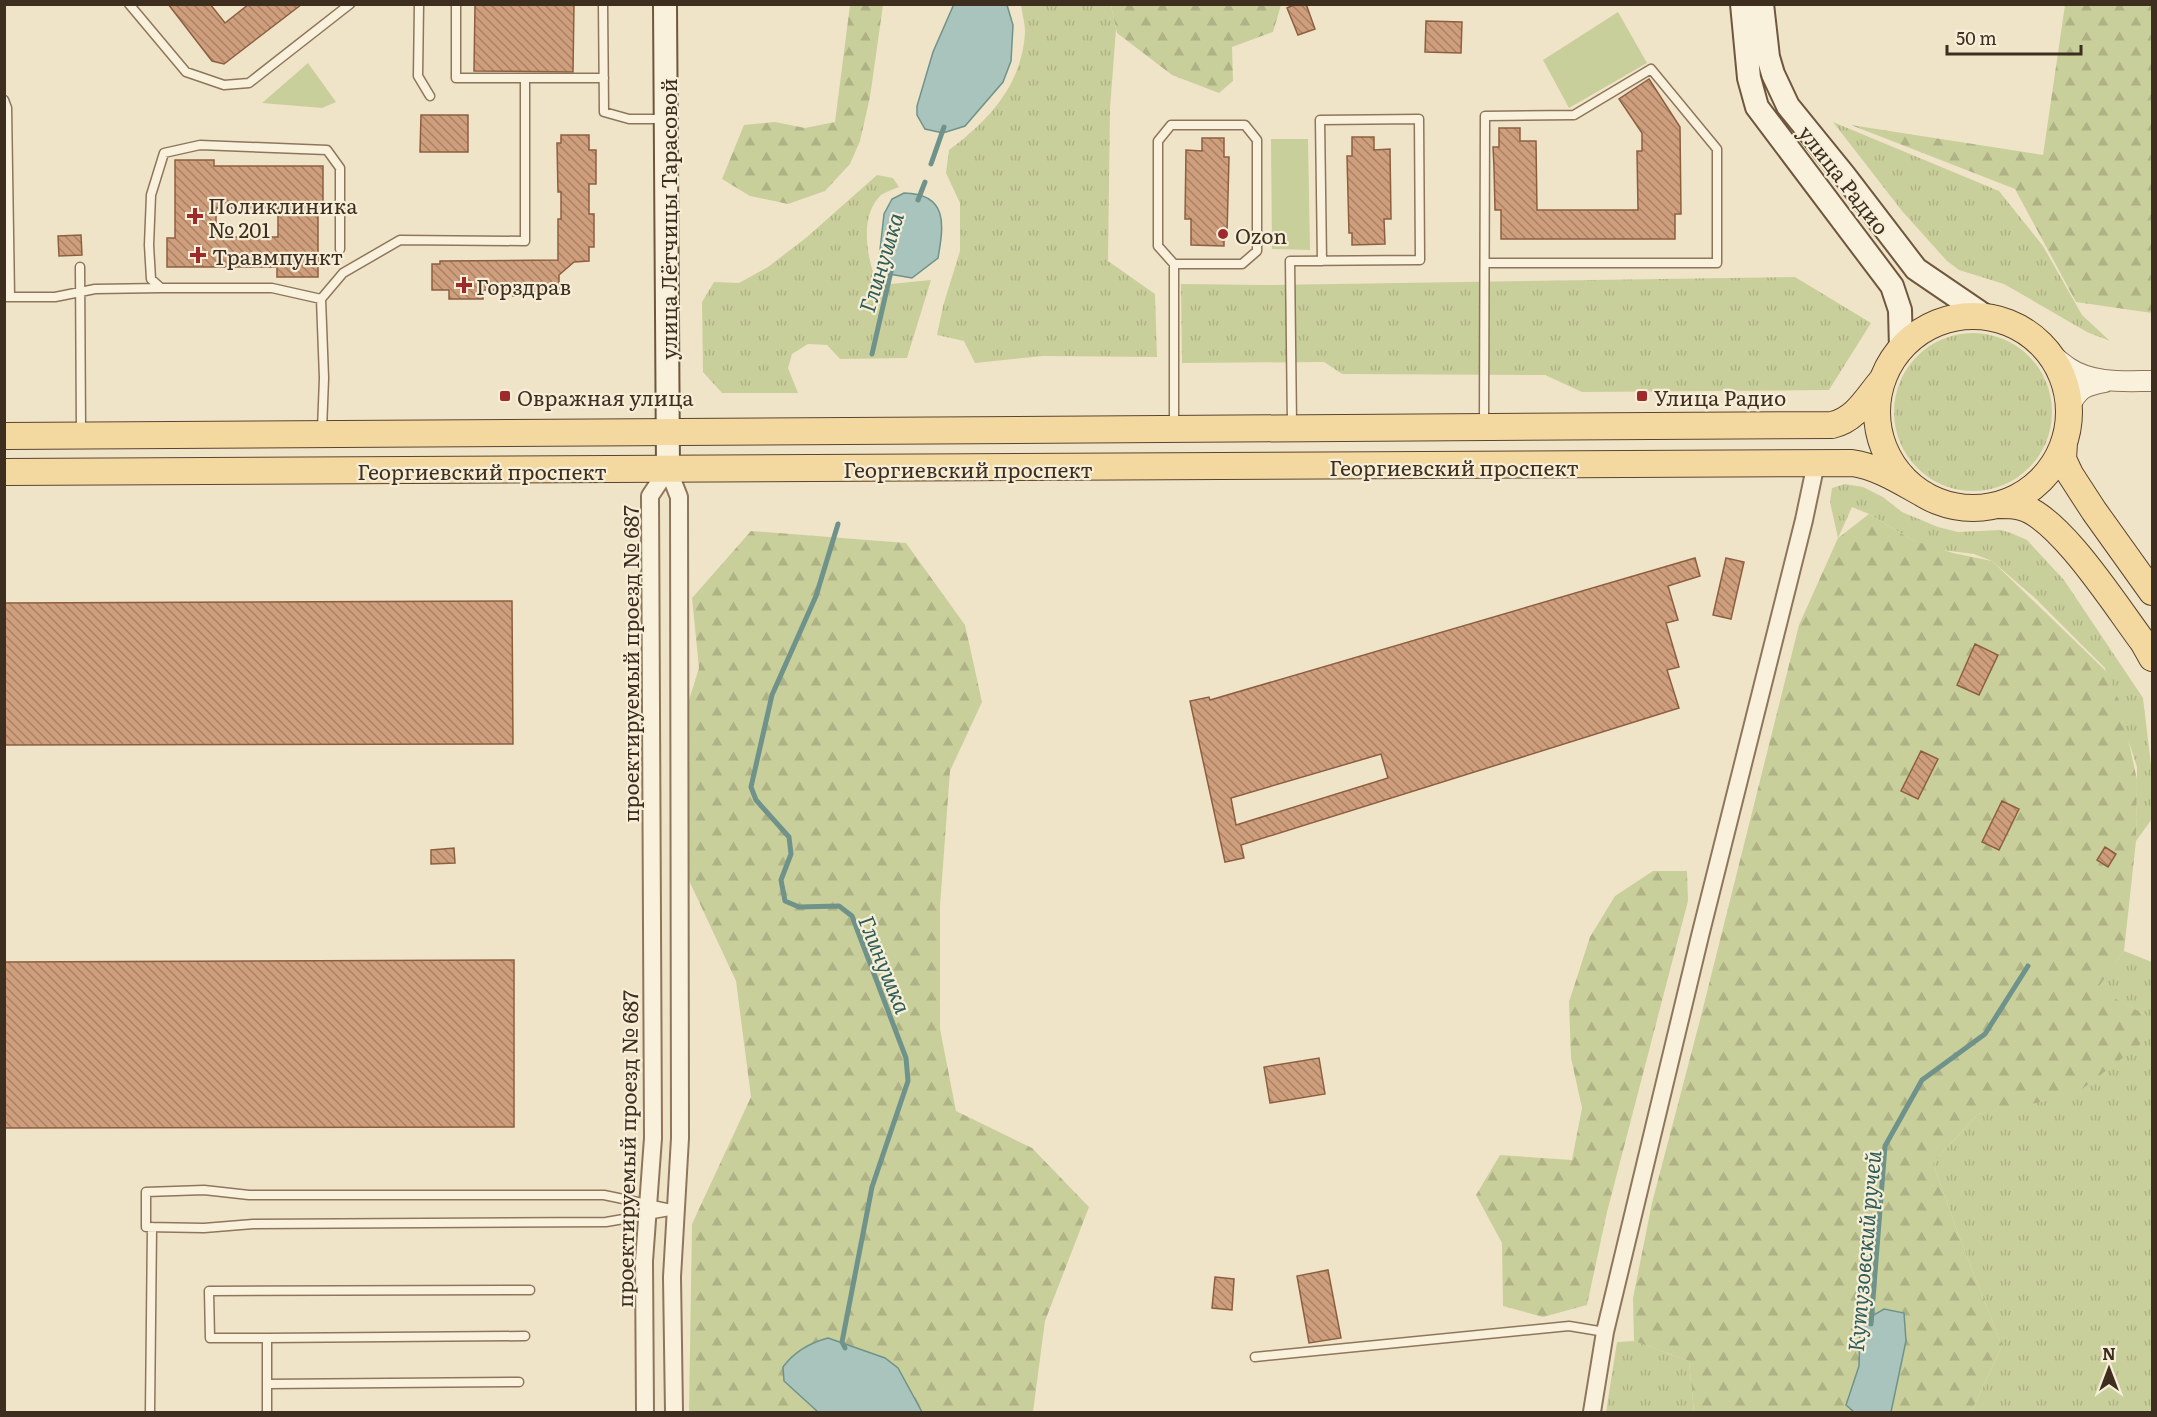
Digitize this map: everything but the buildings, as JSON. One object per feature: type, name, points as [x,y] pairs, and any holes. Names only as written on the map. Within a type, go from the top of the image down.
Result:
[{"type":"main road","name":"улица Лётчицы Тарасовой","points":[[665,4],[668,469]]},
{"type":"main road","points":[[1742,4],[1749,78],[1757,107],[1892,286],[1900,310],[1901,349]]},
{"type":"main road","name":"улица Радио","points":[[1762,4],[1768,57],[1788,106],[1916,269],[1985,316]]},
{"type":"main road","points":[[2152,592],[2094,511],[2063,459],[2069,407],[2064,386],[2051,354],[2020,330],[2003,321],[1985,316],[1969,316],[1937,323],[1914,336],[1901,349],[1883,379],[1877,404],[1881,438],[1887,455],[1897,470],[1909,484],[1925,495],[1942,502],[1960,507],[1998,505],[2021,507],[2035,513],[2075,551],[2143,642],[2152,658]]},
{"type":"main road","name":"Георгиевский проспект","points":[[4,436],[1832,424],[1847,420],[1855,414],[1883,379]]},
{"type":"main road","points":[[1998,505],[2016,498],[2038,482],[2056,459],[2064,443]]},
{"type":"main road","name":"Георгиевский проспект","points":[[4,472],[1816,463],[1862,465],[1885,473],[1925,495]]},
{"type":"street","points":[[2051,354],[2069,369],[2085,376],[2110,380],[2152,381]]},
{"type":"street","points":[[2069,407],[2076,393],[2088,385],[2110,380]]},
{"type":"street","points":[[1592,1413],[1605,1332],[1816,463]]},
{"type":"street","points":[[668,469],[680,497],[680,1138],[672,1277],[674,1413]]},
{"type":"street","name":"проектируемый проезд № 687","points":[[645,1413],[644,1261],[652,1138],[650,496],[668,469]]},
{"type":"lane","points":[[129,4],[186,72],[224,85],[249,83],[350,4]]},
{"type":"lane","points":[[419,4],[418,76],[430,96]]},
{"type":"lane","points":[[456,4],[456,78],[604,78]]},
{"type":"lane","points":[[603,4],[604,112],[629,119],[666,119]]},
{"type":"lane","points":[[1484,427],[1485,116],[1574,115],[1652,69],[1717,150],[1717,263],[1485,263]]},
{"type":"lane","points":[[322,435],[324,378],[321,299],[343,273],[400,240],[525,241],[525,78]]},
{"type":"lane","points":[[4,100],[7,108],[7,297],[55,297],[95,289],[272,288],[321,299]]},
{"type":"lane","points":[[1292,429],[1290,261],[1322,261],[1420,260],[1419,119],[1320,120],[1322,261]]},
{"type":"lane","points":[[1174,264],[1242,264],[1257,250],[1257,140],[1245,126],[1171,126],[1158,141],[1158,246],[1174,264],[1174,430]]},
{"type":"lane","points":[[160,288],[151,279],[149,245],[151,195],[164,153],[200,145],[327,150],[340,168],[340,249]]},
{"type":"lane","points":[[80,267],[81,435]]},
{"type":"lane","points":[[648,1209],[606,1222],[254,1224],[204,1228],[146,1227],[146,1192],[204,1190],[249,1195],[604,1194],[648,1209],[676,1210]]},
{"type":"lane","points":[[150,1413],[152,1227]]},
{"type":"lane","points":[[525,1336],[210,1338],[209,1291],[530,1290]]},
{"type":"lane","points":[[1255,1357],[1569,1326],[1605,1332]]},
{"type":"lane","points":[[267,1338],[267,1413]]},
{"type":"lane","points":[[267,1384],[519,1382]]},
{"type":"green space","points":[[1111,4],[1281,5],[1273,32],[1232,47],[1233,81],[1219,93],[1172,75],[1117,33]]},
{"type":"green space","points":[[850,5],[883,5],[870,97],[860,141],[850,164],[825,191],[788,204],[750,196],[722,179],[744,125],[775,122],[805,128],[835,122]]},
{"type":"green space","points":[[1021,5],[1111,5],[1116,29],[1110,109],[1108,261],[1155,294],[1157,357],[1043,356],[975,363],[964,341],[937,335],[943,306],[960,251],[960,203],[946,173],[949,150],[990,113],[1010,85],[1023,51],[1025,32]]},
{"type":"green space","points":[[2065,5],[2152,5],[2152,313],[2076,302],[2015,189],[1851,125],[2043,155]]},
{"type":"green space","points":[[1618,12],[1647,63],[1569,108],[1543,60]]},
{"type":"green space","points":[[308,63],[336,102],[322,108],[262,103]]},
{"type":"green space","points":[[1833,122],[1999,191],[2043,246],[2082,315],[2110,341],[2087,332],[2004,284],[1959,270],[1947,261],[1902,211]]},
{"type":"green space","points":[[1271,139],[1308,139],[1310,250],[1272,249]]},
{"type":"green space","points":[[877,175],[893,178],[899,187],[881,195],[870,212],[867,243],[873,272],[891,284],[931,280],[907,358],[840,359],[827,345],[808,344],[792,354],[788,368],[798,393],[722,393],[703,372],[702,302],[714,282],[739,283],[768,267],[807,237]]},
{"type":"green space","points":[[1795,277],[1871,323],[1829,390],[1582,392],[1545,375],[1342,374],[1324,362],[1182,363],[1181,284],[1268,285]]},
{"type":"green space","points":[[1973,333],[1988,334],[2003,339],[2017,346],[2029,356],[2039,368],[2046,382],[2051,397],[2051,427],[2046,442],[2039,456],[2029,468],[2017,478],[2003,485],[1988,490],[1973,491],[1958,490],[1943,485],[1929,478],[1917,468],[1907,456],[1900,442],[1895,427],[1894,412],[1895,397],[1900,382],[1907,368],[1917,356],[1929,346],[1943,339],[1958,334]]},
{"type":"green space","points":[[1845,484],[1863,487],[1883,497],[1902,512],[1938,527],[1958,532],[2001,530],[2027,540],[2064,580],[2143,698],[2152,773],[2152,819],[2136,841],[2137,767],[2105,668],[2036,599],[1992,561],[1974,554],[1934,549],[1912,540],[1869,514],[1852,507],[1838,538],[1830,502],[1832,488]]},
{"type":"green space","points":[[1869,514],[1912,540],[1953,553],[1992,561],[2106,671],[2121,705],[2137,780],[2136,841],[2124,951],[2097,989],[2146,1015],[2142,1043],[2073,1096],[1978,1114],[1933,1163],[2002,1346],[1971,1412],[1694,1412],[1689,1361],[1634,1341],[1633,1298],[1652,1203],[1799,625],[1838,538]]},
{"type":"green space","points":[[751,531],[906,543],[965,625],[982,702],[950,771],[940,906],[940,1029],[956,1111],[1032,1148],[1089,1207],[1045,1321],[1033,1412],[689,1412],[692,1224],[751,1097],[736,981],[686,874],[685,713],[699,668],[692,598]]},
{"type":"green space","points":[[1653,871],[1687,871],[1688,901],[1607,1212],[1587,1305],[1543,1317],[1503,1306],[1502,1243],[1476,1195],[1500,1155],[1572,1160],[1582,1108],[1571,1058],[1569,1002],[1590,937],[1615,896]]},
{"type":"green space","points":[[2124,951],[2152,962],[2152,1412],[1971,1412],[2002,1346],[1933,1163],[1978,1114],[2023,1104],[2146,1015],[2096,989]]},
{"type":"green space","points":[[1634,1341],[1689,1361],[1694,1412],[1606,1412],[1617,1342]]},
{"type":"water","points":[[954,4],[1007,5],[1013,25],[1011,61],[1003,82],[965,126],[943,133],[925,129],[917,115],[917,106],[933,52]]},
{"type":"water","points":[[904,193],[929,199],[940,213],[941,223],[938,258],[912,278],[889,274],[879,259],[884,214],[892,199]]},
{"type":"water","points":[[1884,1309],[1904,1313],[1906,1341],[1891,1412],[1854,1412],[1846,1405],[1859,1366],[1860,1323]]},
{"type":"water","points":[[828,1338],[885,1358],[898,1368],[922,1412],[818,1412],[784,1381],[783,1367],[802,1349]]},
{"type":"waterway","name":"Глинушка","points":[[931,164],[944,127]]},
{"type":"waterway","name":"Глинушка","points":[[918,200],[925,182]]},
{"type":"waterway","name":"Глинушка","points":[[872,354],[892,267]]},
{"type":"waterway","name":"Глинушка","points":[[838,524],[816,596],[772,695],[751,787],[756,800],[789,837],[791,854],[781,880],[785,901],[799,907],[839,906],[852,916],[906,1058],[908,1081],[872,1187],[842,1342],[845,1348]]},
{"type":"waterway","name":"Кутузовский ручей","points":[[1871,1324],[1885,1146],[1922,1080],[1985,1034],[2028,966]]},
{"type":"place","name":"Поликлиника № 201","points":[[195,216]]},
{"type":"place","name":"Ozon","points":[[1223,234]]},
{"type":"place","name":"Травмпункт","points":[[198,255]]},
{"type":"place","name":"Горздрав","points":[[464,285]]},
{"type":"place","name":"Овражная улица","points":[[505,396]]},
{"type":"place","name":"Улица Радио","points":[[1642,396]]}]
